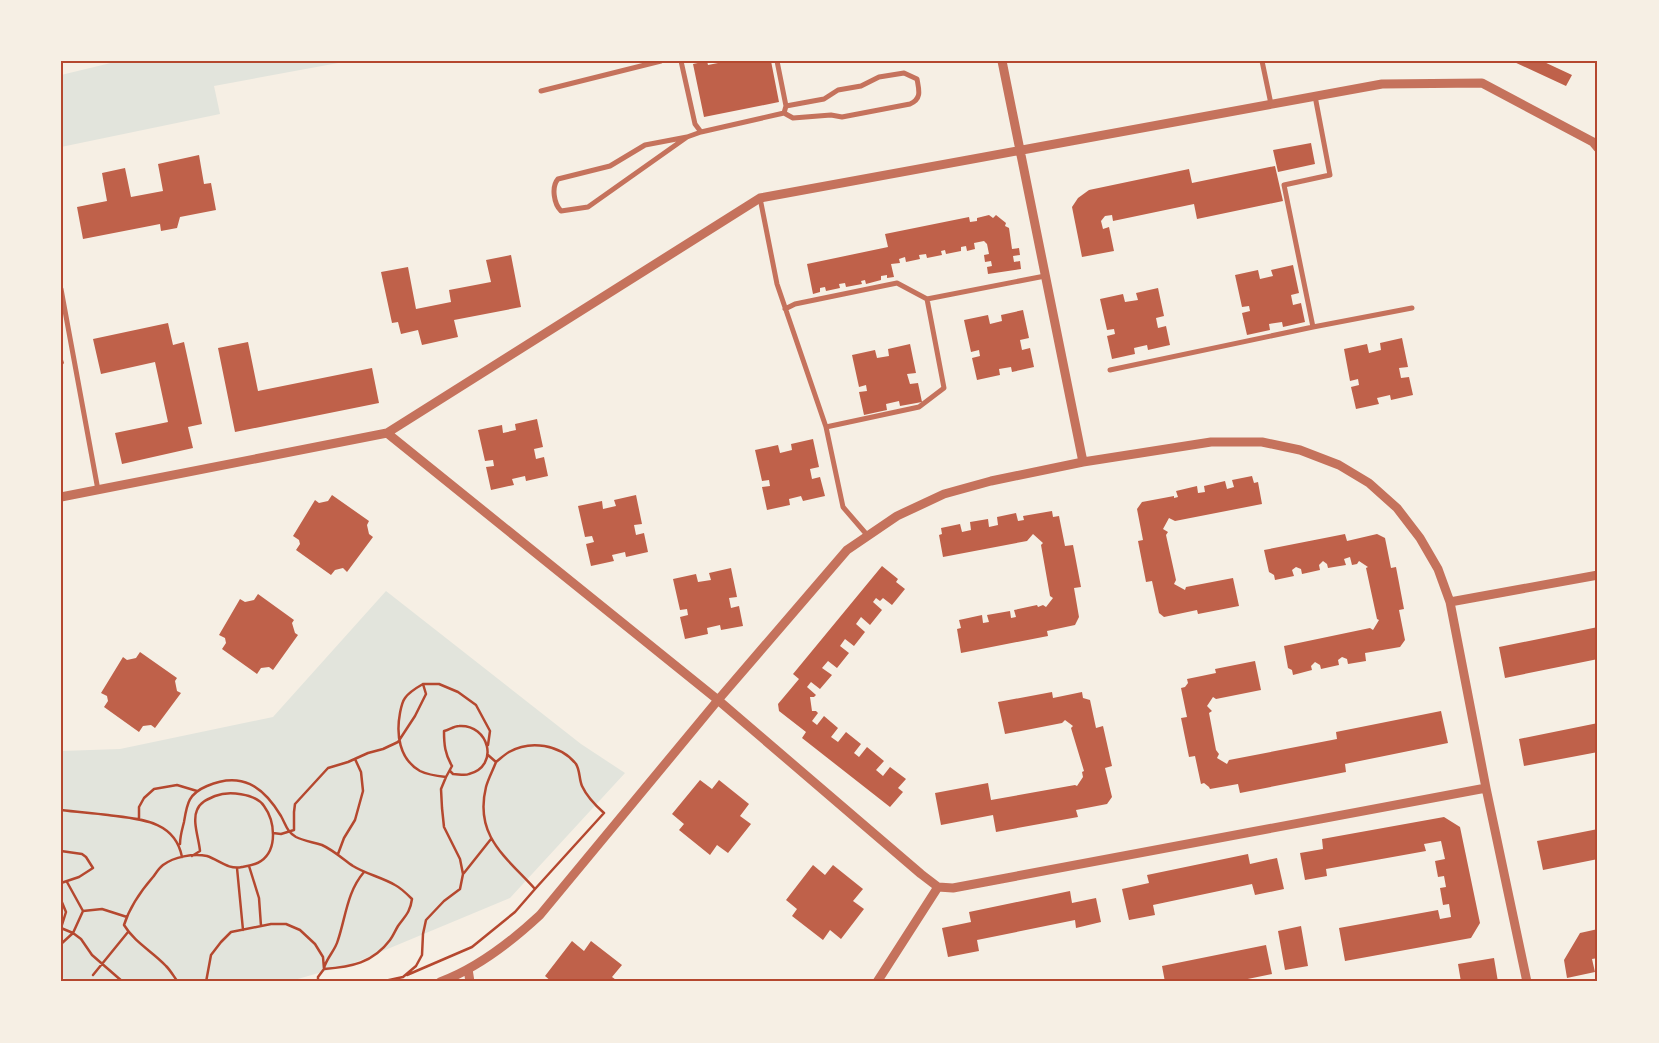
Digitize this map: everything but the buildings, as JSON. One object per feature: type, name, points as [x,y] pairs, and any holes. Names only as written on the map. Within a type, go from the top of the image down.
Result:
[{"type":"street","points":[[540,91],[661,61]]},
{"type":"street","points":[[681,61],[695,124],[701,132]]},
{"type":"street","points":[[777,61],[786,106],[784,113]]},
{"type":"street","points":[[1002,61],[1083,462]]},
{"type":"street","points":[[1262,61],[1271,104]]},
{"type":"street","points":[[688,137],[588,206],[566,212],[557,208],[553,188],[558,179],[610,166],[645,145],[688,137],[701,132],[784,113],[793,118],[831,114],[842,117],[910,104],[916,101],[919,96],[917,79],[904,73],[879,77],[861,86],[838,90],[824,98],[786,106]]},
{"type":"street","points":[[61,497],[387,433],[760,198],[1382,84],[1482,83],[1593,142],[1598,148]]},
{"type":"street","points":[[1313,327],[1284,185],[1330,175],[1315,96]]},
{"type":"street","points":[[760,198],[777,284],[826,427],[843,507],[868,536]]},
{"type":"street","points":[[785,308],[795,304],[897,283],[927,299],[1045,276]]},
{"type":"street","points":[[61,289],[98,490]]},
{"type":"street","points":[[826,427],[919,407],[944,388],[927,299]]},
{"type":"street","points":[[1110,370],[1412,308]]},
{"type":"street","points":[[387,433],[718,700],[938,887],[953,888],[1486,788]]},
{"type":"street","points":[[440,982],[468,970],[516,937],[540,915],[718,700],[848,550],[897,516],[944,494],[991,481],[1083,462],[1211,442],[1262,442],[1300,450],[1339,464],[1369,483],[1397,508],[1420,538],[1438,569],[1450,602],[1486,788],[1527,982]]},
{"type":"street","points":[[1450,602],[1598,575]]},
{"type":"street","points":[[877,982],[938,887]]},
{"type":"street","points":[[468,970],[470,982]]},
{"type":"path","points":[[273,833],[281,834],[294,830],[295,804],[328,768],[398,742],[415,716],[426,694],[422,684]]},
{"type":"path","points":[[446,777],[418,770],[403,752],[398,742],[398,724],[404,700],[414,689],[422,684],[439,684],[458,692],[476,705],[490,731],[488,755],[483,766],[469,774],[453,774],[450,771]]},
{"type":"path","points":[[403,977],[416,966],[422,955],[426,920],[444,901],[460,889],[463,874],[460,860],[444,827],[441,789],[452,766],[444,745],[444,731],[458,726],[472,728],[480,734],[488,745]]},
{"type":"path","points":[[380,982],[403,977],[472,946],[515,912],[535,890],[604,813],[593,804],[582,786],[577,765],[564,753],[550,746],[529,746],[509,752],[496,762],[486,787],[483,815],[491,839],[502,855],[535,890]]},
{"type":"path","points":[[488,755],[496,762]]},
{"type":"path","points":[[338,854],[344,838],[355,820],[362,791],[362,772],[355,759]]},
{"type":"path","points":[[182,857],[180,832],[184,822],[185,809],[197,791],[229,779],[249,783],[262,792],[274,805],[289,832],[298,838],[321,845],[338,854],[364,872],[397,886],[412,899],[411,910],[391,939],[374,957],[350,967],[324,969]]},
{"type":"path","points":[[139,818],[139,807],[144,798],[154,790],[176,785],[197,791]]},
{"type":"path","points":[[178,982],[166,966],[144,949],[124,925],[137,896],[162,865],[182,857],[207,856],[237,868],[261,861],[272,846],[273,833],[273,826],[264,805],[253,798],[223,793],[205,800],[197,810],[196,825],[200,851],[192,856]]},
{"type":"path","points":[[61,810],[139,818],[160,826],[180,844]]},
{"type":"path","points":[[463,874],[491,839]]},
{"type":"path","points":[[61,851],[82,854],[93,868],[61,883]]},
{"type":"path","points":[[249,866],[259,898],[261,926]]},
{"type":"path","points":[[237,868],[243,930]]},
{"type":"path","points":[[318,982],[318,977],[338,941],[352,891],[364,872]]},
{"type":"path","points":[[67,881],[83,911]]},
{"type":"path","points":[[61,900],[66,912],[61,928],[81,939],[92,955],[123,982]]},
{"type":"path","points":[[83,911],[102,909],[127,917]]},
{"type":"path","points":[[61,944],[73,933],[83,911]]},
{"type":"path","points":[[206,982],[212,955],[221,942],[232,932],[261,926],[286,924],[300,930],[315,944],[323,957],[324,969]]},
{"type":"path","points":[[93,975],[128,932]]},
{"type":"shaded area","points":[[119,61],[349,61],[214,86],[220,114],[61,147],[61,75]]},
{"type":"shaded area","points":[[386,591],[581,744],[625,773],[510,898],[354,963],[287,982],[83,982],[61,978],[61,751],[120,749],[273,717]]}]
